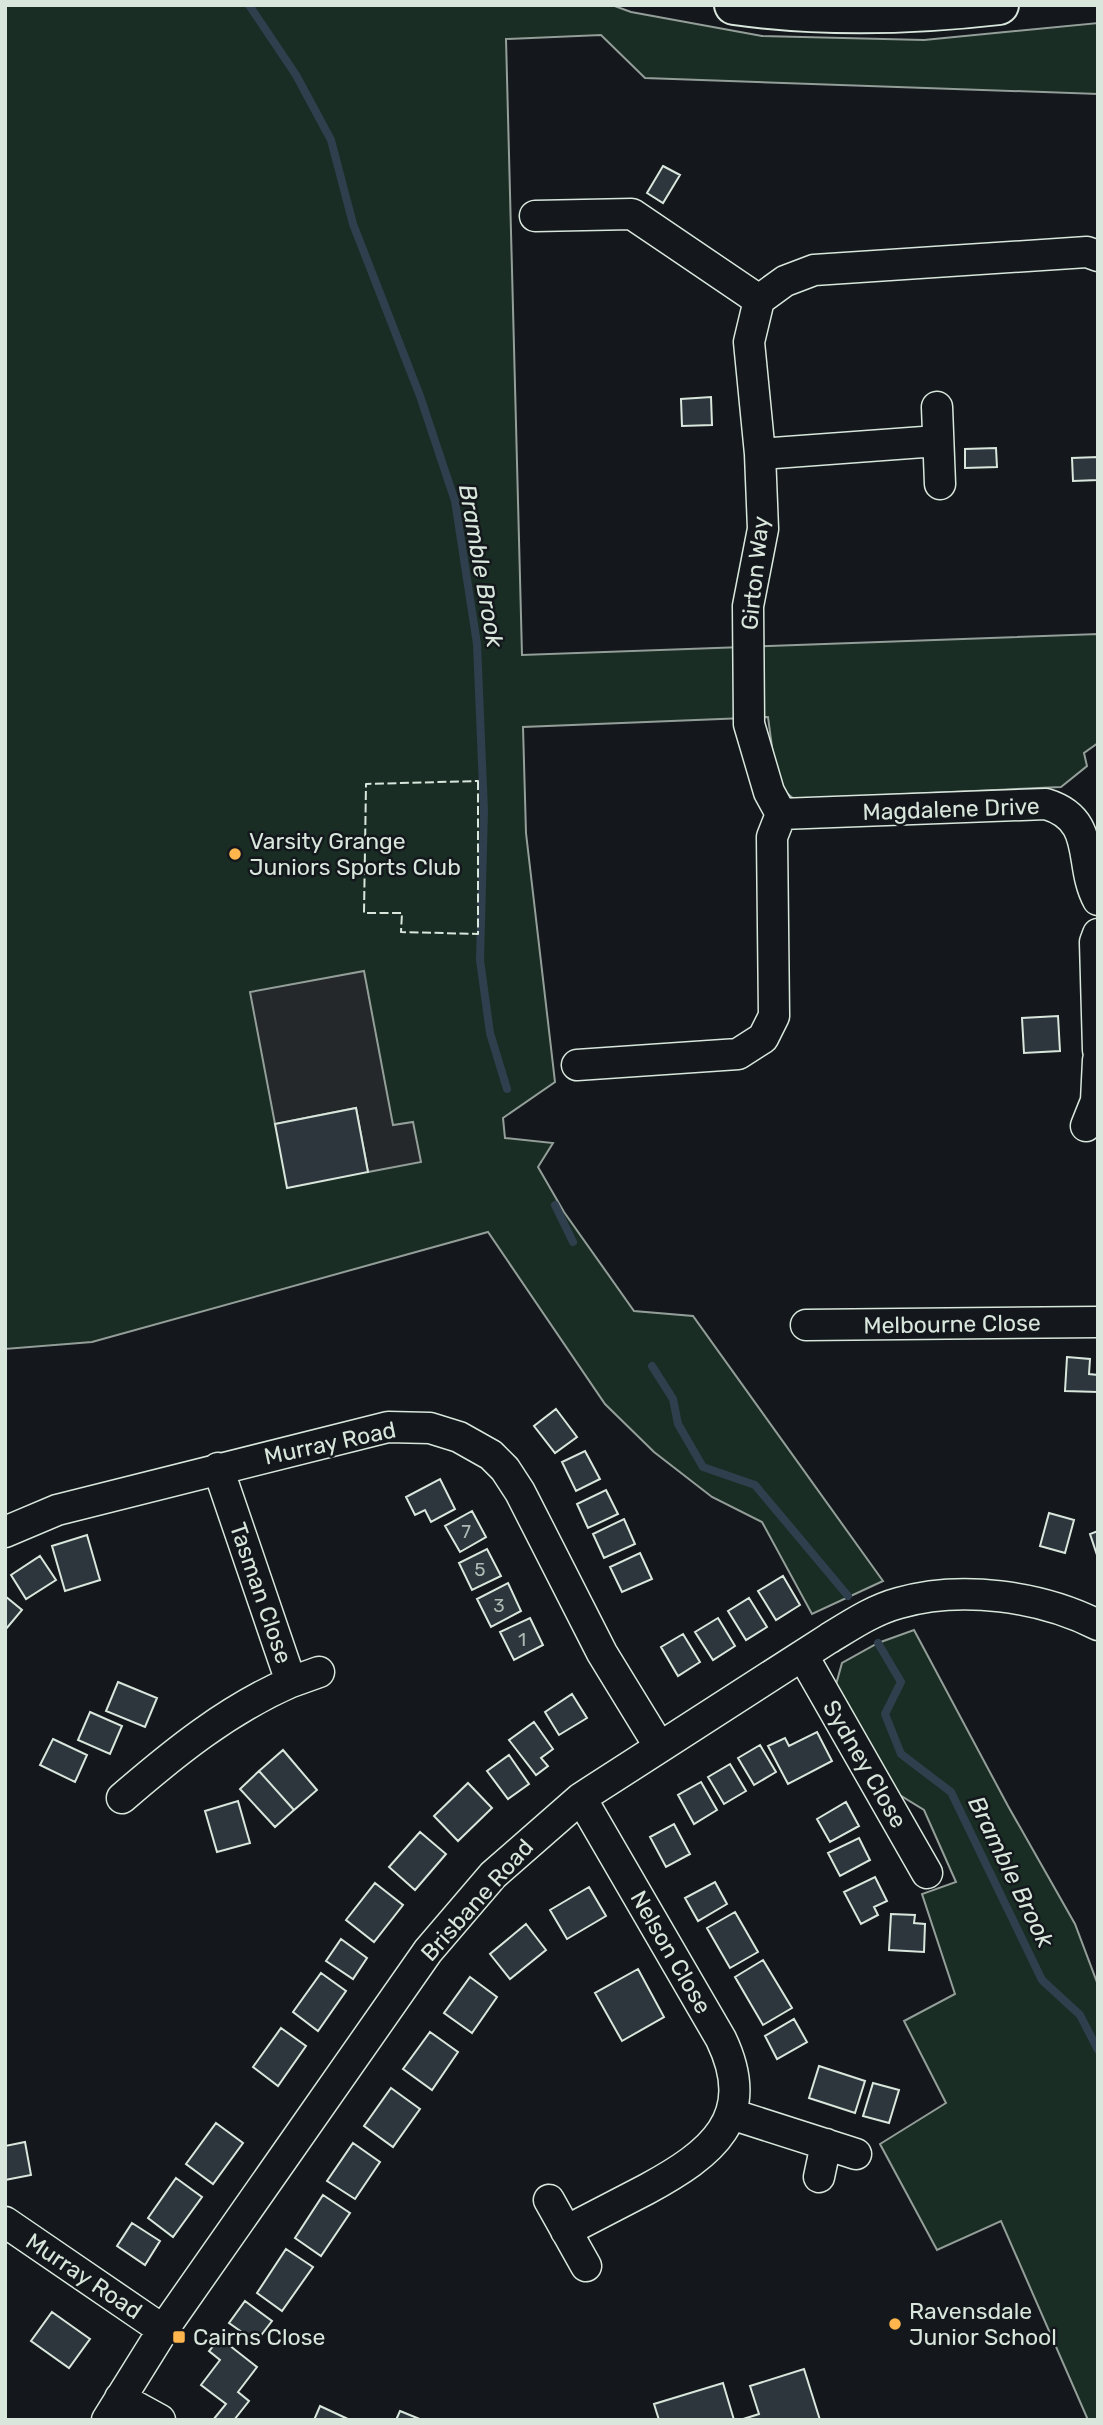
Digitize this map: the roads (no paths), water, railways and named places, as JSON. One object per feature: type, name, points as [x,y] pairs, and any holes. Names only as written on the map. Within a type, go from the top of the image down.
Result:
[{"type":"highway","points":[[734,5],[789,11],[862,12],[999,5]]},
{"type":"street","points":[[535,216],[632,214],[759,300],[785,281],[814,270],[1087,252],[1098,256]]},
{"type":"street","name":"Girton Way","points":[[759,300],[749,342],[760,454],[763,529],[748,606],[749,724],[769,792],[781,814]]},
{"type":"street","points":[[937,407],[940,484]]},
{"type":"street","points":[[760,454],[937,442]]},
{"type":"street","name":"Magdalene Drive","points":[[781,814],[1046,804],[1073,817],[1082,834],[1098,900]]},
{"type":"street","points":[[577,1065],[738,1054],[762,1038],[774,1016],[772,837],[781,814]]},
{"type":"street","points":[[1098,934],[1095,942],[1098,1050]]},
{"type":"street","points":[[1086,1126],[1096,1101],[1098,1060]]},
{"type":"street","name":"Melbourne Close","points":[[806,1325],[836,1339],[1098,1322]]},
{"type":"street","name":"Murray Road","points":[[5,1532],[57,1510],[218,1468],[388,1427],[430,1428],[471,1443],[505,1469],[520,1492],[602,1653],[659,1746]]},
{"type":"street","name":"Tasman Close","points":[[122,1798],[180,1748],[223,1718],[291,1682],[218,1468]]},
{"type":"street","name":"Brisbane Road","points":[[114,2409],[163,2330],[428,1951],[493,1875],[581,1798],[659,1746],[880,1610],[936,1597],[1022,1601],[1047,1606],[1098,1625]]},
{"type":"street","name":"Sydney Close","points":[[803,1656],[927,1873]]},
{"type":"street","points":[[291,1682],[319,1672]]},
{"type":"street","name":"Nelson Close","points":[[566,2231],[701,2157],[721,2135],[731,2114],[734,2087],[729,2056],[650,1914],[581,1798]]},
{"type":"street","points":[[731,2114],[856,2154]]},
{"type":"street","points":[[819,2177],[826,2144]]},
{"type":"street","points":[[549,2200],[586,2266]]},
{"type":"street","name":"Murray Road","points":[[5,2222],[163,2330]]},
{"type":"street","points":[[114,2409],[160,2420]]},
{"type":"waterway","name":"Bramble Brook","points":[[249,5],[296,75],[331,140],[353,224],[420,396],[455,501],[477,644],[484,811],[480,960],[490,1033],[507,1089]]},
{"type":"waterway","name":"Bramble Brook","points":[[555,1205],[573,1242]]},
{"type":"waterway","name":"Bramble Brook","points":[[652,1366],[673,1399],[678,1424],[703,1467],[755,1485],[848,1596]]},
{"type":"waterway","name":"Bramble Brook","points":[[878,1643],[901,1682],[885,1714],[901,1754],[951,1792],[1042,1980],[1080,2015],[1098,2050]]},
{"type":"place","name":"Varsity Grange Juniors Sports Club","points":[[235,854]]},
{"type":"place","name":"Ravensdale Junior School","points":[[895,2324]]},
{"type":"place","name":"Cairns Close","points":[[179,2337]]}]
